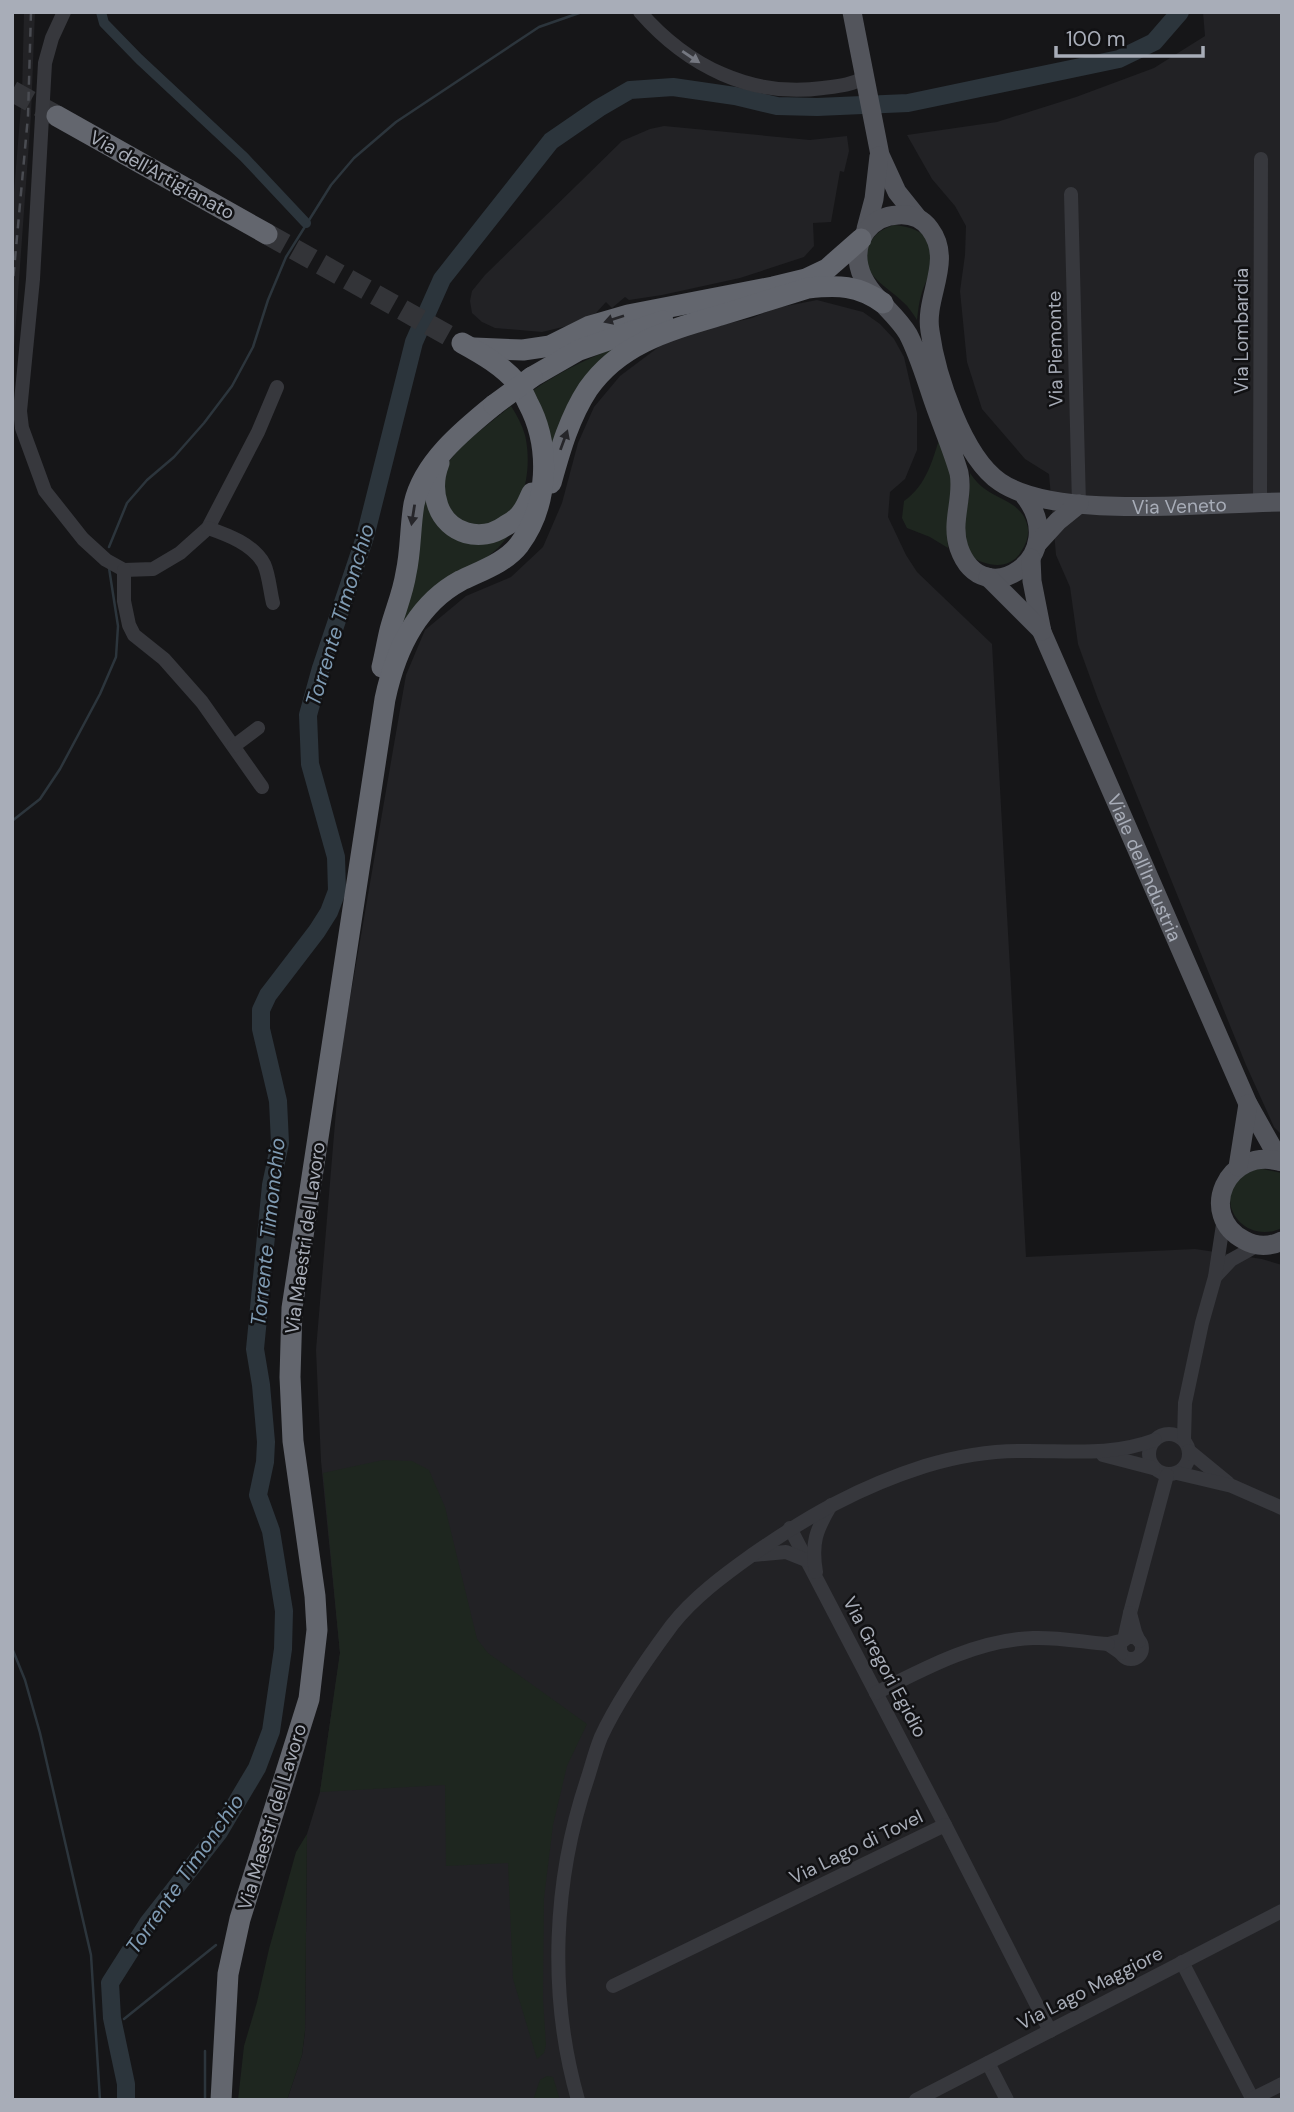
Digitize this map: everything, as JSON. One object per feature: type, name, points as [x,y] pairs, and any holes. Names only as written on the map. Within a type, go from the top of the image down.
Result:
[{"type":"highway","name":"Via dell'Artigianato","points":[[57,116],[267,234]]},
{"type":"highway","points":[[479,573],[518,546],[531,532],[545,507],[573,416],[589,388],[610,364],[657,335],[807,283],[827,269],[863,234]]},
{"type":"highway","points":[[369,801],[370,756],[382,670],[408,565],[415,500],[424,479],[442,454],[459,435],[494,405],[533,377],[579,350],[666,320],[807,283]]},
{"type":"highway","points":[[461,343],[523,350],[550,346],[590,327],[628,315],[807,283],[855,289],[868,293],[883,303]]},
{"type":"highway","points":[[461,343],[491,367],[511,392],[528,421],[534,448],[532,493],[525,518],[508,545],[479,573]]},
{"type":"highway","points":[[461,343],[491,360],[518,384],[537,419],[543,446],[542,490],[537,512],[518,546]]},
{"type":"highway","points":[[442,454],[436,472],[438,507],[447,520],[461,531],[481,536],[497,532],[522,513],[532,493]]},
{"type":"highway","name":"Via Maestri del Lavoro","points":[[221,2100],[224,2029],[231,1963],[240,1919],[309,1699],[314,1665],[317,1630],[315,1596],[293,1441],[290,1377],[292,1308],[385,699],[391,671],[411,628],[425,610],[458,582],[479,573]]},
{"type":"main road","name":"Viale dell'Industria","points":[[852,12],[880,155],[897,192],[933,233],[939,252],[940,265],[930,312],[930,331],[941,376],[958,424],[973,453],[986,470],[1023,494],[1031,505],[1037,528],[1032,581],[1042,632],[1248,1104],[1281,1162]]},
{"type":"main road","name":"Viale dell'Industria","points":[[880,155],[874,200],[859,250],[859,268],[869,288],[897,318],[913,346],[959,473],[960,488],[955,527],[959,550],[966,563],[988,577],[1042,632]]},
{"type":"main road","points":[[863,234],[876,222],[894,215],[917,217]]},
{"type":"main road","name":"Via Veneto","points":[[1023,494],[1079,504],[1138,506],[1282,502]]},
{"type":"main road","points":[[988,577],[1003,578],[1022,569],[1058,521],[1079,504]]},
{"type":"main road","points":[[1248,1104],[1238,1167],[1224,1185],[1221,1207],[1229,1228],[1237,1236],[1247,1242],[1275,1244]]},
{"type":"main road","name":"Viale dell'Industria","points":[[1238,1167],[1251,1160],[1266,1158],[1281,1162]]},
{"type":"street","points":[[64,12],[52,37],[46,63],[33,279],[20,411],[27,445],[45,491],[83,539],[115,565],[153,569],[180,554],[208,528],[258,432],[276,387]]},
{"type":"street","points":[[640,12],[670,41],[695,60],[713,71],[746,84],[796,91],[866,81]]},
{"type":"street","name":"Via Lombardia","points":[[1260,502],[1261,159]]},
{"type":"street","name":"Via Piemonte","points":[[1071,194],[1079,504]]},
{"type":"street","points":[[208,528],[247,546],[264,564],[273,603]]},
{"type":"street","points":[[115,565],[129,625],[134,635],[180,675],[216,718],[262,787]]},
{"type":"street","points":[[234,746],[258,728]]},
{"type":"street","points":[[1130,1613],[1142,1652],[1137,1658],[1130,1660],[1122,1646],[1130,1613],[1172,1474],[1186,1466],[1190,1456],[1186,1445],[1185,1403],[1215,1277],[1224,1218]]},
{"type":"street","points":[[1215,1277],[1231,1260],[1275,1244]]},
{"type":"street","points":[[1153,1468],[1149,1457],[1151,1445],[1185,1403]]},
{"type":"street","points":[[578,2100],[567,2054],[557,1946],[560,1893],[577,1807],[601,1737],[632,1683],[673,1624],[696,1600],[734,1568],[790,1528],[832,1504],[895,1476],[965,1456],[1021,1451],[1094,1453],[1138,1446],[1172,1434],[1232,1486]]},
{"type":"street","points":[[1094,1453],[1172,1474],[1232,1486],[1282,1508]]},
{"type":"street","points":[[818,1583],[813,1548],[815,1535],[832,1504]]},
{"type":"street","name":"Via Gregori Egidio","points":[[790,1528],[945,1825]]},
{"type":"street","points":[[752,1555],[786,1552],[806,1560]]},
{"type":"street","points":[[1122,1646],[1130,1637],[1139,1641]]},
{"type":"street","points":[[876,1693],[933,1664],[1002,1642],[1032,1638],[1122,1646]]},
{"type":"street","name":"Via Lago di Tovel","points":[[613,1986],[945,1825],[1050,2031]]},
{"type":"street","name":"Via Lago Maggiore","points":[[916,2100],[1282,1911]]},
{"type":"street","points":[[1182,1962],[1253,2099],[1282,2084]]},
{"type":"street","points":[[988,2063],[1007,2100]]},
{"type":"shaded area","points":[[24,12],[35,12],[31,115],[12,376],[12,216],[22,94]]},
{"type":"shaded area","points":[[1203,12],[1282,12],[1282,1135],[1274,1127],[1246,1065],[1078,644],[1070,587],[1056,555],[1049,474],[1025,459],[982,409],[967,362],[960,291],[966,226],[955,206],[932,179],[907,135],[997,122],[1154,68],[1205,36]]},
{"type":"shaded area","points":[[664,126],[810,140],[847,136],[849,151],[844,172],[840,171],[831,222],[813,223],[814,246],[804,257],[740,278],[662,295],[629,300],[625,297],[612,308],[606,302],[596,313],[567,326],[542,332],[495,328],[472,313],[472,291],[485,275],[622,141]]},
{"type":"shaded area","points":[[894,225],[921,233],[927,238],[932,252],[930,272],[921,295],[917,320],[905,304],[875,278],[867,263],[866,255],[874,237]]},
{"type":"shaded area","points":[[817,300],[863,312],[880,324],[894,339],[904,357],[917,413],[917,450],[905,479],[890,492],[888,517],[917,572],[992,644],[1026,1257],[1195,1249],[1262,1259],[1282,1265],[1282,2100],[287,2100],[302,2055],[305,2031],[307,1834],[320,1792],[340,1653],[321,1461],[316,1350],[341,1051],[406,675],[425,630],[466,596],[511,577],[543,547],[562,503],[578,443],[594,407],[620,376],[660,346],[691,332],[752,318],[776,308]]},
{"type":"shaded area","points":[[631,342],[552,446],[532,391],[580,363]]},
{"type":"shaded area","points":[[511,406],[525,435],[527,447],[527,473],[520,499],[505,519],[494,525],[461,525],[441,500],[447,464],[461,446]]},
{"type":"shaded area","points":[[941,433],[955,489],[947,526],[948,548],[907,528],[902,518],[904,501],[924,479]]},
{"type":"shaded area","points":[[970,473],[983,487],[1020,511],[1028,527],[1028,537],[1022,550],[1017,557],[1005,564],[990,564],[969,555],[963,522],[969,498]]},
{"type":"shaded area","points":[[427,486],[454,534],[510,534],[498,548],[398,632]]},
{"type":"shaded area","points":[[1258,1168],[1282,1173],[1282,1228],[1269,1232],[1246,1227],[1232,1210],[1230,1200],[1232,1189],[1239,1179]]},
{"type":"shaded area","points":[[383,1460],[412,1461],[429,1470],[445,1507],[477,1639],[488,1653],[587,1724],[567,1766],[553,1825],[544,1898],[543,1999],[546,2045],[544,2053],[537,2059],[513,1979],[508,1863],[446,1866],[445,1785],[320,1792],[340,1653],[323,1473]]},
{"type":"shaded area","points":[[307,1834],[305,2031],[302,2055],[287,2100],[238,2100],[244,2046],[269,1949],[296,1852]]},
{"type":"shaded area","points":[[547,2076],[553,2077],[560,2100],[533,2100],[540,2080]]},
{"type":"waterway","points":[[101,12],[104,23],[244,157],[306,223]]},
{"type":"waterway","points":[[109,547],[127,503],[147,480],[174,457],[232,386],[253,347],[286,257],[331,185],[354,158],[396,122],[539,27],[582,12]]},
{"type":"waterway","name":"Torrente Timonchio","points":[[126,2100],[126,2084],[112,2018],[110,1983],[148,1923],[219,1832],[257,1768],[271,1731],[283,1649],[284,1611],[271,1531],[258,1495],[266,1442],[255,1349],[271,1185],[280,1143],[278,1101],[261,1029],[261,1010],[268,995],[317,931],[329,912],[337,891],[336,857],[310,764],[308,715],[365,537],[414,342],[442,279],[551,141],[630,90],[673,87],[735,96],[777,106],[908,103],[1119,59],[1154,42],[1180,12]]},
{"type":"waterway","points":[[12,821],[40,799],[60,769],[100,694],[116,657],[118,626],[109,568]]},
{"type":"waterway","points":[[12,1648],[25,1680],[40,1733],[91,1955],[100,2100]]},
{"type":"waterway","points":[[124,2019],[216,1945]]},
{"type":"waterway","points":[[205,2051],[205,2100]]},
{"type":"tunnel","points":[[12,91],[57,116]]},
{"type":"tunnel","points":[[267,234],[451,337]]},
{"type":"railway","points":[[12,292],[28,116],[31,12]]}]
